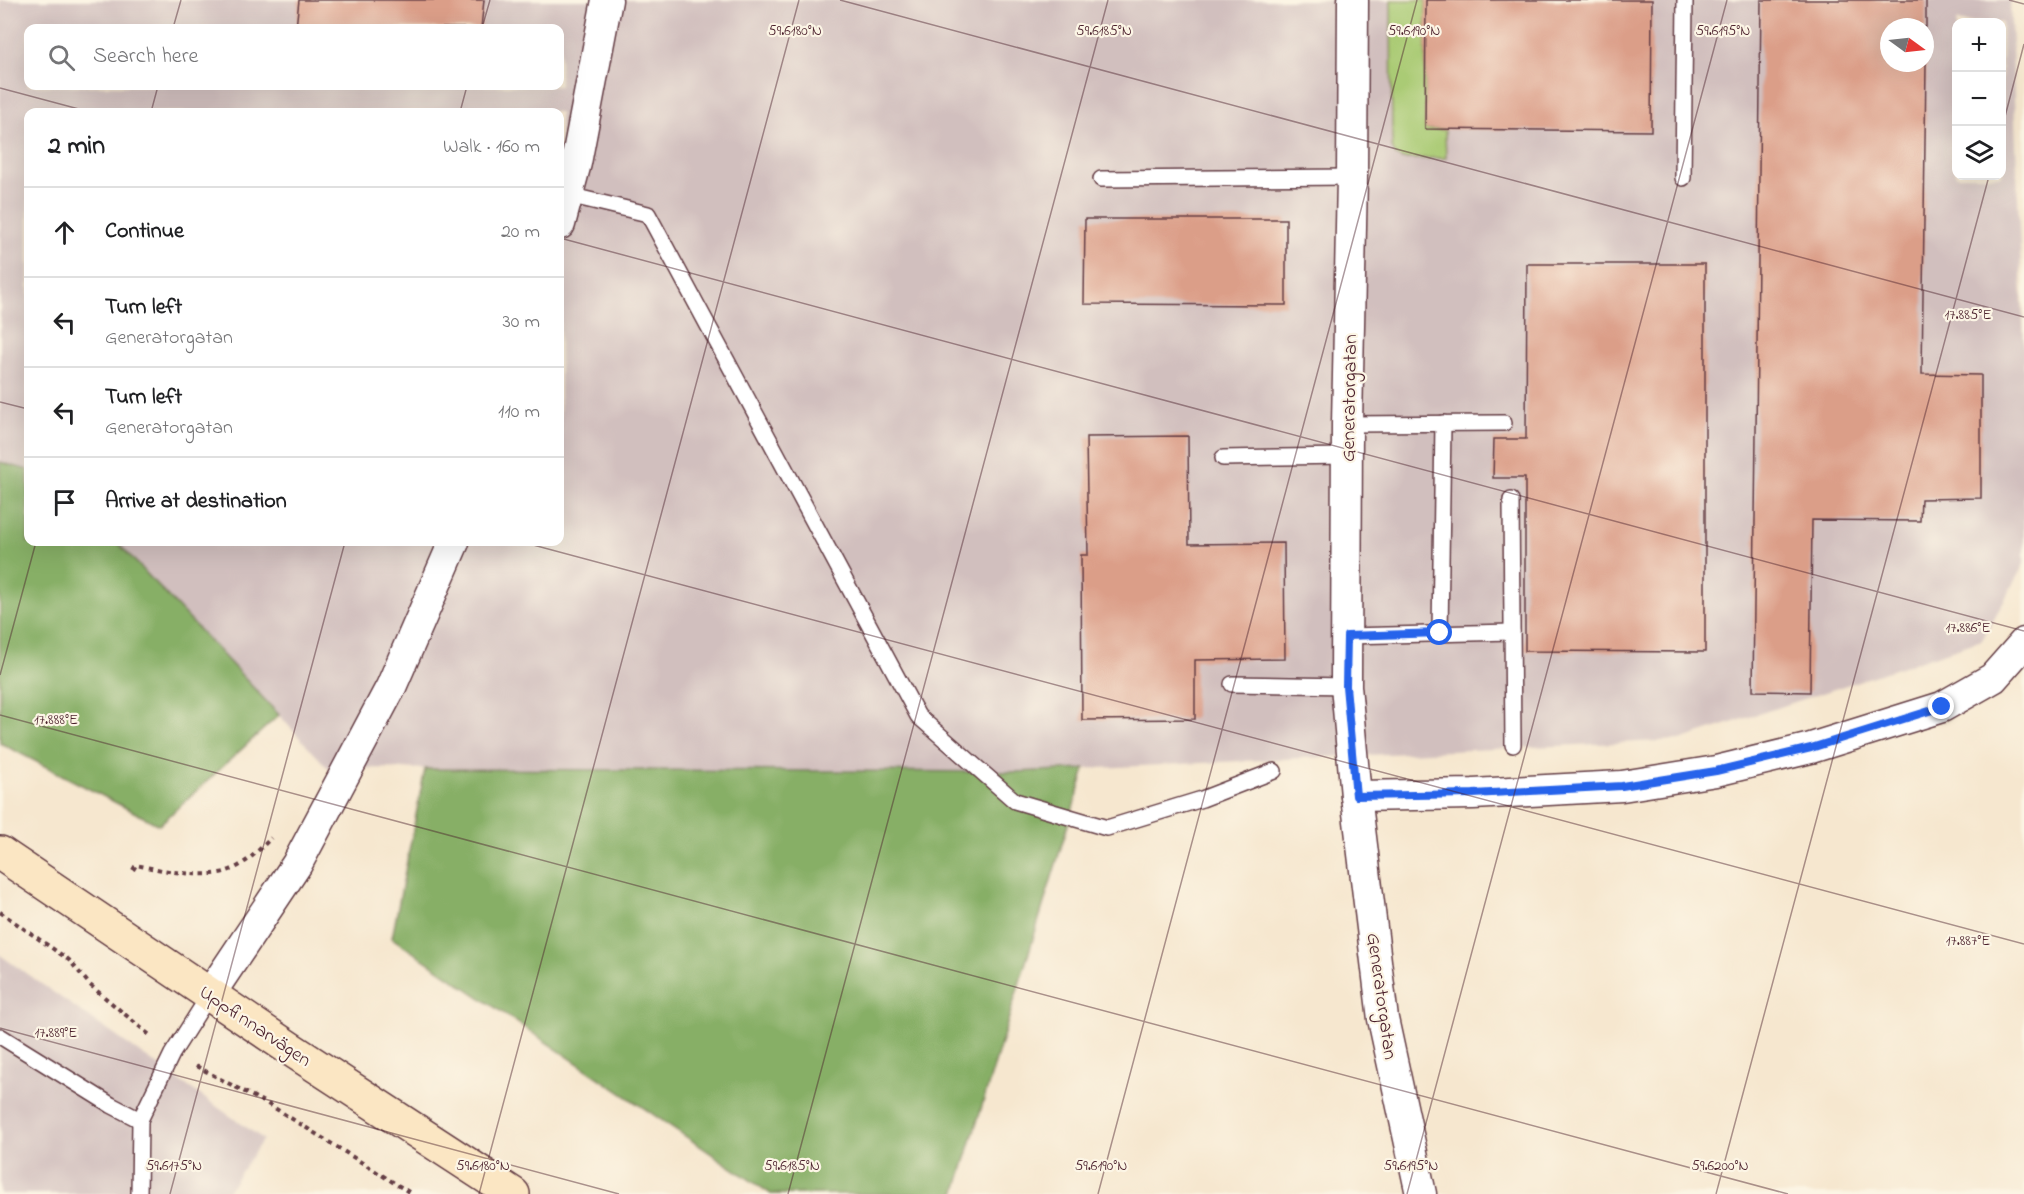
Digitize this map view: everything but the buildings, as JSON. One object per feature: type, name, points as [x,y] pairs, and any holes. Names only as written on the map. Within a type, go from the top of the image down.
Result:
[{"type":"street","points":[[564,192],[576,163],[607,0]]},
{"type":"street","name":"Generatorgatan","points":[[1353,0],[1346,686],[1356,796],[1383,1019],[1421,1194]]},
{"type":"street","points":[[210,994],[297,864],[391,687],[452,546]]},
{"type":"street","points":[[1356,796],[1473,794],[1622,786],[1716,771],[1811,748],[1942,707],[1993,678],[2024,643]]},
{"type":"street","name":"Uppfinnarvägen","points":[[0,853],[513,1194]]},
{"type":"lane","points":[[1683,178],[1685,0]]},
{"type":"lane","points":[[1101,179],[1352,177]]},
{"type":"lane","points":[[564,194],[648,214],[918,716],[1015,801],[1107,828],[1202,800],[1275,771]]},
{"type":"lane","points":[[1440,633],[1443,423]]},
{"type":"lane","points":[[1347,424],[1504,423]]},
{"type":"lane","points":[[1223,458],[1347,456]]},
{"type":"lane","points":[[1511,500],[1513,745]]},
{"type":"lane","points":[[1347,636],[1512,632]]},
{"type":"lane","points":[[1232,684],[1346,686]]},
{"type":"lane","points":[[139,1194],[140,1120],[172,1054],[210,994]]},
{"type":"lane","points":[[0,1036],[111,1105],[140,1120]]},
{"type":"path","points":[[133,870],[136,865],[167,872],[205,874],[229,871],[253,856],[274,835]]},
{"type":"shaded area","points":[[0,0],[2010,0],[2024,347],[2024,564],[1982,640],[1680,740],[1016,772],[328,768],[121,546],[564,546],[564,108],[24,108],[24,469],[0,462]]},
{"type":"shaded area","points":[[0,955],[263,1139],[226,1194],[0,1194]]},
{"type":"green space","points":[[1391,0],[1426,0],[1425,129],[1445,130],[1446,158],[1402,159],[1395,155],[1392,147]]},
{"type":"green space","points":[[0,462],[24,469],[24,546],[121,546],[279,715],[159,825],[0,743]]},
{"type":"green space","points":[[425,769],[1016,772],[1085,769],[955,1194],[771,1194],[392,938]]},
{"type":"route","points":[[1440,633],[1347,636],[1346,686],[1356,796],[1473,794],[1622,786],[1716,771],[1811,748],[1942,707]]}]
